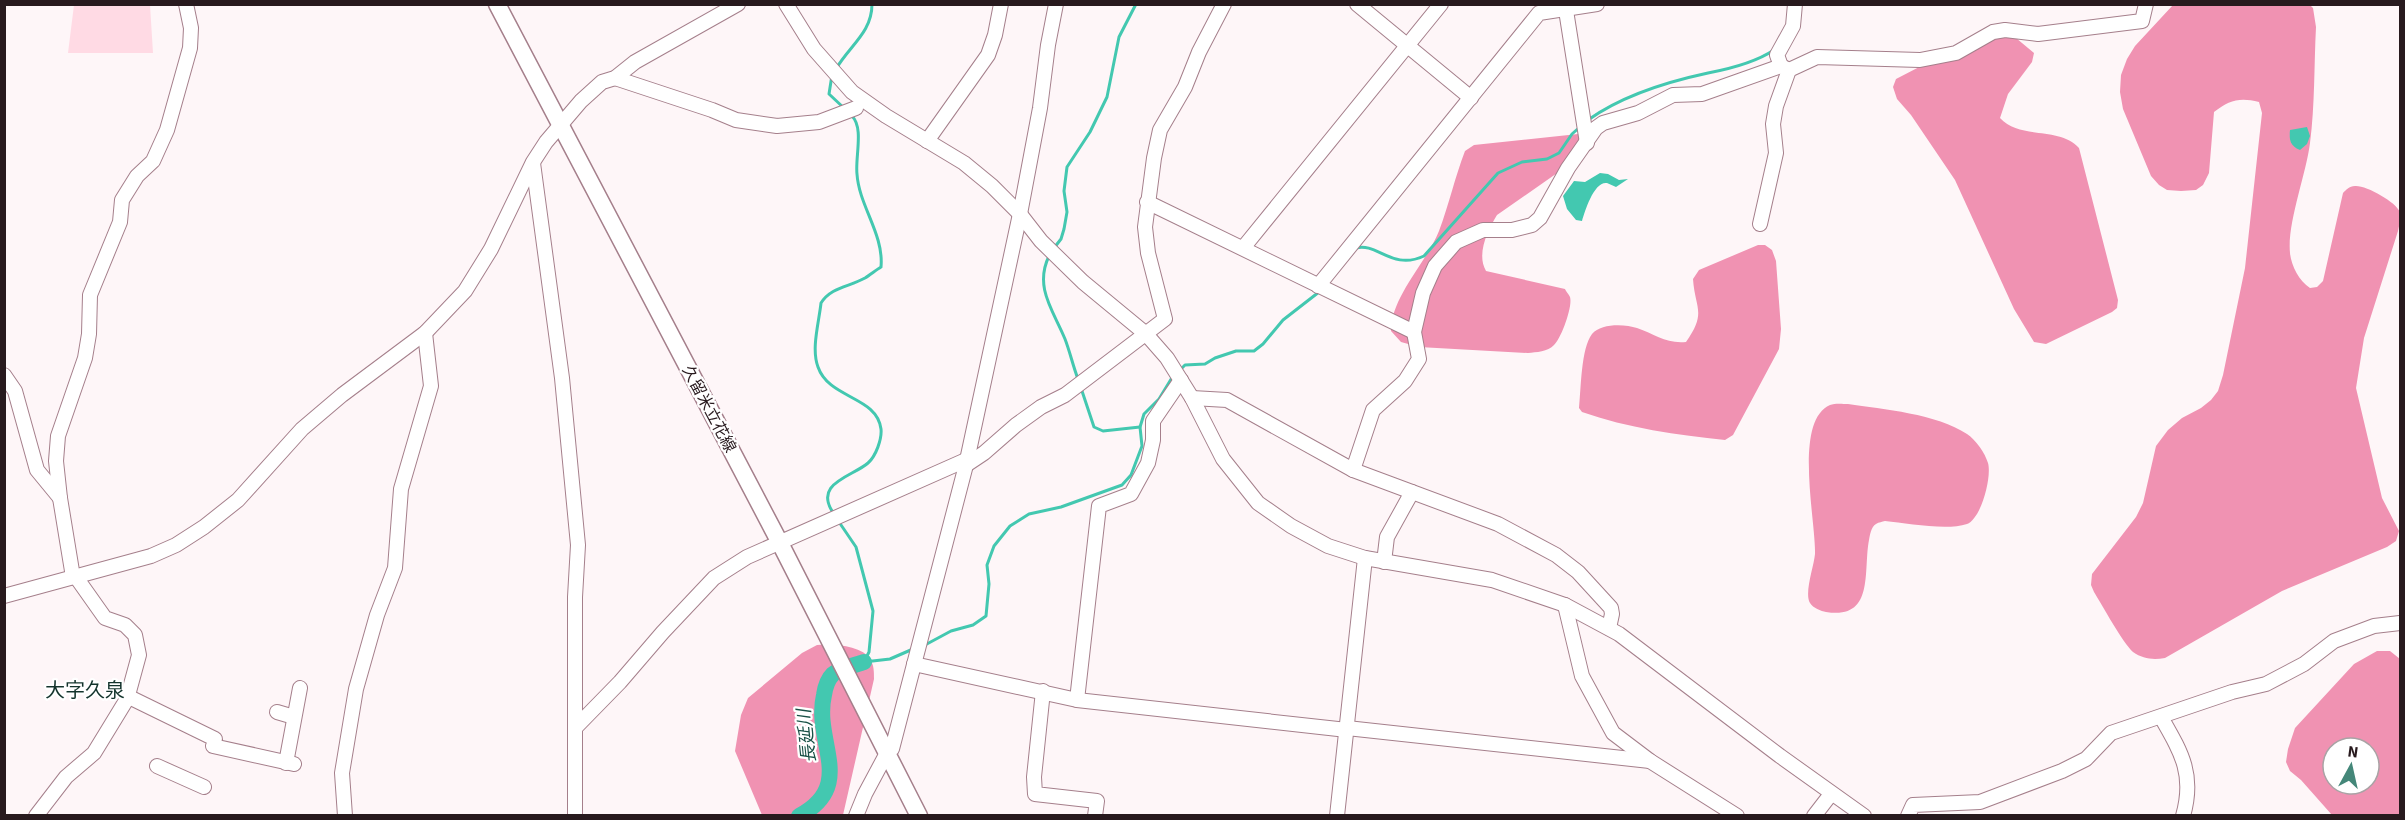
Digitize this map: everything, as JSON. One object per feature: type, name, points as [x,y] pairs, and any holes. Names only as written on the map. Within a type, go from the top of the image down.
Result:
[{"type":"main road","name":"久留米立花線","points":[[497,4],[559,126],[780,543],[888,751],[919,816]]},
{"type":"street","points":[[41,814],[66,777],[94,753],[127,696],[139,655],[135,635],[124,625],[105,618],[74,577],[60,498],[56,461],[57,436],[85,358],[89,334],[90,295],[120,222],[122,200],[137,176],[153,161],[167,130],[190,48],[191,28],[186,4]]},
{"type":"street","points":[[4,596],[151,556],[176,545],[204,527],[238,500],[302,429],[342,395],[426,333],[465,291],[491,249],[533,162],[559,126],[602,82],[615,78],[636,62],[738,4]]},
{"type":"street","points":[[786,4],[814,49],[852,92],[964,163],[993,186],[1020,214],[1041,241],[1083,282],[1146,334],[1178,375],[1223,459],[1258,502],[1291,526],[1328,546],[1384,562],[1492,580],[1565,605],[1609,628],[1831,794],[1864,816]]},
{"type":"street","points":[[927,141],[988,55],[995,35],[1001,4]]},
{"type":"street","points":[[856,816],[888,751],[892,749],[966,462],[1020,214],[1040,108],[1056,4]]},
{"type":"street","points":[[577,726],[714,578],[747,557],[984,453],[1016,425],[1041,407],[1065,395],[1165,319],[1148,253],[1145,227],[1147,202],[1160,130],[1185,87],[1199,52],[1224,4]]},
{"type":"street","points":[[1357,4],[1471,98]]},
{"type":"street","points":[[1243,248],[1441,4]]},
{"type":"street","points":[[1318,286],[1539,13],[1566,7],[1598,4]]},
{"type":"street","points":[[1760,224],[1776,153],[1773,124],[1785,68],[1777,55],[1793,26],[1795,4]]},
{"type":"street","points":[[1353,470],[1373,410],[1405,381],[1419,359],[1414,332],[1423,293],[1435,266],[1456,242],[1482,230],[1512,230],[1532,225],[1540,218],[1568,168],[1596,128],[1603,123],[1638,113],[1673,95],[1702,94],[1817,57],[1920,60],[1956,52],[1993,32],[2005,30],[2038,34],[2142,21],[2146,4]]},
{"type":"street","points":[[1566,7],[1587,143]]},
{"type":"street","points":[[615,78],[736,120],[777,126],[819,122],[856,108]]},
{"type":"street","points":[[533,162],[562,378],[578,545],[575,597],[577,726],[575,816]]},
{"type":"street","points":[[1147,202],[1414,332]]},
{"type":"street","points":[[345,816],[342,773],[356,689],[377,615],[395,568],[401,489],[431,386],[426,333]]},
{"type":"street","points":[[4,375],[15,391],[37,470],[60,498]]},
{"type":"street","points":[[1077,700],[1099,506],[1131,494],[1148,463],[1154,440],[1153,421],[1178,375]]},
{"type":"street","points":[[1192,398],[1227,400],[1353,470],[1498,524],[1556,555],[1578,572],[1611,608],[1609,628]]},
{"type":"street","points":[[1384,562],[1388,537],[1412,492]]},
{"type":"street","points":[[1337,816],[1365,558]]},
{"type":"street","points":[[1565,605],[1582,676],[1613,733],[1650,761],[1737,816]]},
{"type":"street","points":[[1908,816],[1913,805],[1980,802],[2062,771],[2086,759],[2111,733],[2232,692],[2266,684],[2304,664],[2334,641],[2374,627],[2400,623]]},
{"type":"street","points":[[914,664],[1077,700],[1650,761]]},
{"type":"street","points":[[127,696],[214,743],[290,763],[294,717],[300,688]]},
{"type":"street","points":[[1043,691],[1034,777],[1035,794],[1097,801],[1095,816]]},
{"type":"street","points":[[277,712],[294,717]]},
{"type":"street","points":[[2161,717],[2181,751],[2187,770],[2188,788],[2183,816]]},
{"type":"street","points":[[156,766],[204,787]]},
{"type":"street","points":[[1814,816],[1831,794]]},
{"type":"shaded area","points":[[74,5],[150,5],[153,53],[68,53]]},
{"type":"shaded area","points":[[2173,5],[2310,5],[2313,8],[2316,27],[2312,129],[2291,228],[2290,253],[2299,277],[2310,288],[2317,287],[2323,281],[2343,193],[2348,188],[2360,186],[2373,191],[2387,199],[2400,212],[2398,231],[2364,338],[2356,388],[2382,498],[2399,531],[2396,541],[2387,547],[2282,591],[2165,658],[2152,659],[2144,658],[2133,652],[2124,641],[2094,592],[2091,585],[2092,574],[2136,517],[2143,503],[2156,446],[2168,430],[2182,418],[2201,408],[2218,391],[2245,268],[2262,113],[2259,102],[2246,100],[2230,102],[2214,112],[2209,173],[2203,185],[2196,190],[2167,190],[2151,176],[2123,109],[2120,92],[2121,75],[2135,46]]},
{"type":"shaded area","points":[[1983,34],[2016,38],[2034,53],[2032,62],[2008,94],[2000,118],[2008,125],[2018,129],[2061,137],[2071,141],[2079,148],[2118,300],[2117,308],[2112,312],[2046,344],[2034,342],[2014,309],[1955,180],[1911,115],[1897,99],[1893,87],[1896,79]]},
{"type":"shaded area","points":[[2307,127],[2310,136],[2307,144],[2300,150],[2291,142],[2290,130]]},
{"type":"shaded area","points":[[1585,134],[1592,142],[1590,150],[1497,215],[1487,235],[1482,257],[1486,271],[1565,289],[1570,297],[1570,307],[1557,342],[1545,350],[1528,353],[1419,347],[1401,342],[1391,331],[1397,306],[1439,231],[1465,151],[1474,145]]},
{"type":"shaded area","points":[[1600,173],[1608,174],[1619,180],[1628,179],[1616,187],[1607,183],[1598,187],[1582,221],[1576,220],[1567,209],[1563,196],[1574,181],[1585,182]]},
{"type":"shaded area","points":[[1758,245],[1765,245],[1772,250],[1776,261],[1781,329],[1779,349],[1733,435],[1725,440],[1671,433],[1635,427],[1582,412],[1579,408],[1582,369],[1588,340],[1596,330],[1613,325],[1626,326],[1666,340],[1686,342],[1698,317],[1693,279],[1699,270]]},
{"type":"shaded area","points":[[1848,404],[1909,413],[1955,427],[1967,434],[1980,447],[1989,469],[1981,506],[1972,521],[1967,524],[1938,527],[1885,521],[1874,525],[1869,538],[1866,579],[1860,601],[1853,608],[1842,612],[1826,612],[1813,606],[1808,599],[1815,554],[1809,450],[1812,430],[1819,415],[1830,405]]},
{"type":"shaded area","points":[[832,644],[861,651],[872,663],[874,673],[843,815],[762,815],[735,751],[741,715],[748,698],[802,653],[817,645]]},
{"type":"shaded area","points":[[2377,651],[2390,651],[2400,659],[2400,815],[2332,815],[2290,771],[2286,762],[2295,728],[2354,664]]},
{"type":"waterway","points":[[836,69],[864,31],[871,14],[872,4]]},
{"type":"waterway","points":[[1054,248],[1061,239],[1067,212],[1064,191],[1067,167],[1090,132],[1107,97],[1119,37],[1136,4]]},
{"type":"waterway","points":[[1588,120],[1616,103],[1645,90],[1742,64],[1774,50]]},
{"type":"waterway","points":[[832,75],[829,94],[845,109]]},
{"type":"waterway","points":[[834,514],[828,503],[831,488],[844,477],[868,463],[874,456],[881,438],[878,418],[862,403],[832,386],[818,367],[815,352],[821,303],[835,290],[865,278],[881,267],[879,243],[859,186],[858,128],[852,116]]},
{"type":"waterway","points":[[1356,248],[1364,247],[1403,260],[1413,260],[1424,256],[1498,173],[1522,162],[1547,159],[1559,153],[1572,134],[1581,126]]},
{"type":"waterway","points":[[1049,256],[1043,278],[1044,288],[1065,339],[1078,379]]},
{"type":"waterway","points":[[1180,370],[1185,365],[1205,364],[1236,351],[1254,351],[1283,320],[1319,292]]},
{"type":"waterway","points":[[925,645],[951,631],[973,625],[986,616],[989,584],[987,565],[994,546],[1010,526],[1029,514],[1061,507],[1122,485],[1131,475],[1142,446],[1140,427],[1144,414],[1159,399],[1173,376]]},
{"type":"waterway","points":[[1081,388],[1094,427],[1103,431],[1140,427]]},
{"type":"waterway","points":[[839,522],[856,547],[873,611],[869,652],[864,662]]},
{"type":"waterway","points":[[864,662],[890,659],[913,649]]},
{"type":"waterway","name":"長延川","points":[[799,816],[816,804],[826,791],[829,762],[822,712],[827,684],[836,672],[864,662]]},
{"type":"district","name":"大字久泉","points":[[85,691]]}]
